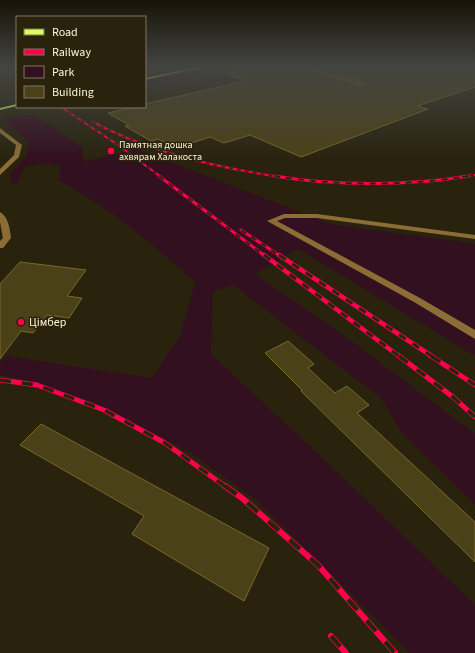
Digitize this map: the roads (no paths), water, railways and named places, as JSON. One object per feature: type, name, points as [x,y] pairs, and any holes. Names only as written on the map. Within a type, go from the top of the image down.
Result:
[{"type":"main road","points":[[0,109],[6,106],[16,106]]},
{"type":"street","points":[[0,130],[19,145],[17,156],[0,173]]},
{"type":"street","points":[[0,214],[5,225],[7,238],[0,246]]},
{"type":"street","points":[[475,237],[317,216],[284,216],[271,221],[417,300],[475,335]]},
{"type":"railway","points":[[62,108],[118,145],[161,177]]},
{"type":"railway","points":[[93,122],[115,133],[160,150],[209,164],[279,177]]},
{"type":"railway","points":[[466,176],[475,175]]},
{"type":"railway","points":[[159,176],[265,256]]},
{"type":"railway","points":[[274,176],[279,177]]},
{"type":"railway","points":[[279,177],[322,182],[372,184],[421,182],[466,176]]},
{"type":"railway","points":[[241,230],[280,256]]},
{"type":"railway","points":[[264,255],[400,357]]},
{"type":"railway","points":[[279,255],[433,357]]},
{"type":"railway","points":[[399,356],[453,397],[475,417]]},
{"type":"railway","points":[[431,356],[475,385]]},
{"type":"railway","points":[[0,380],[37,385],[104,410],[165,443],[226,487]]},
{"type":"railway","points":[[225,486],[242,498],[318,565],[395,653]]},
{"type":"railway","points":[[331,636],[346,653]]},
{"type":"place","name":"Памятная дошка ахвярам Халакоста","points":[[111,151]]},
{"type":"place","name":"Цімбер","points":[[21,322]]}]
